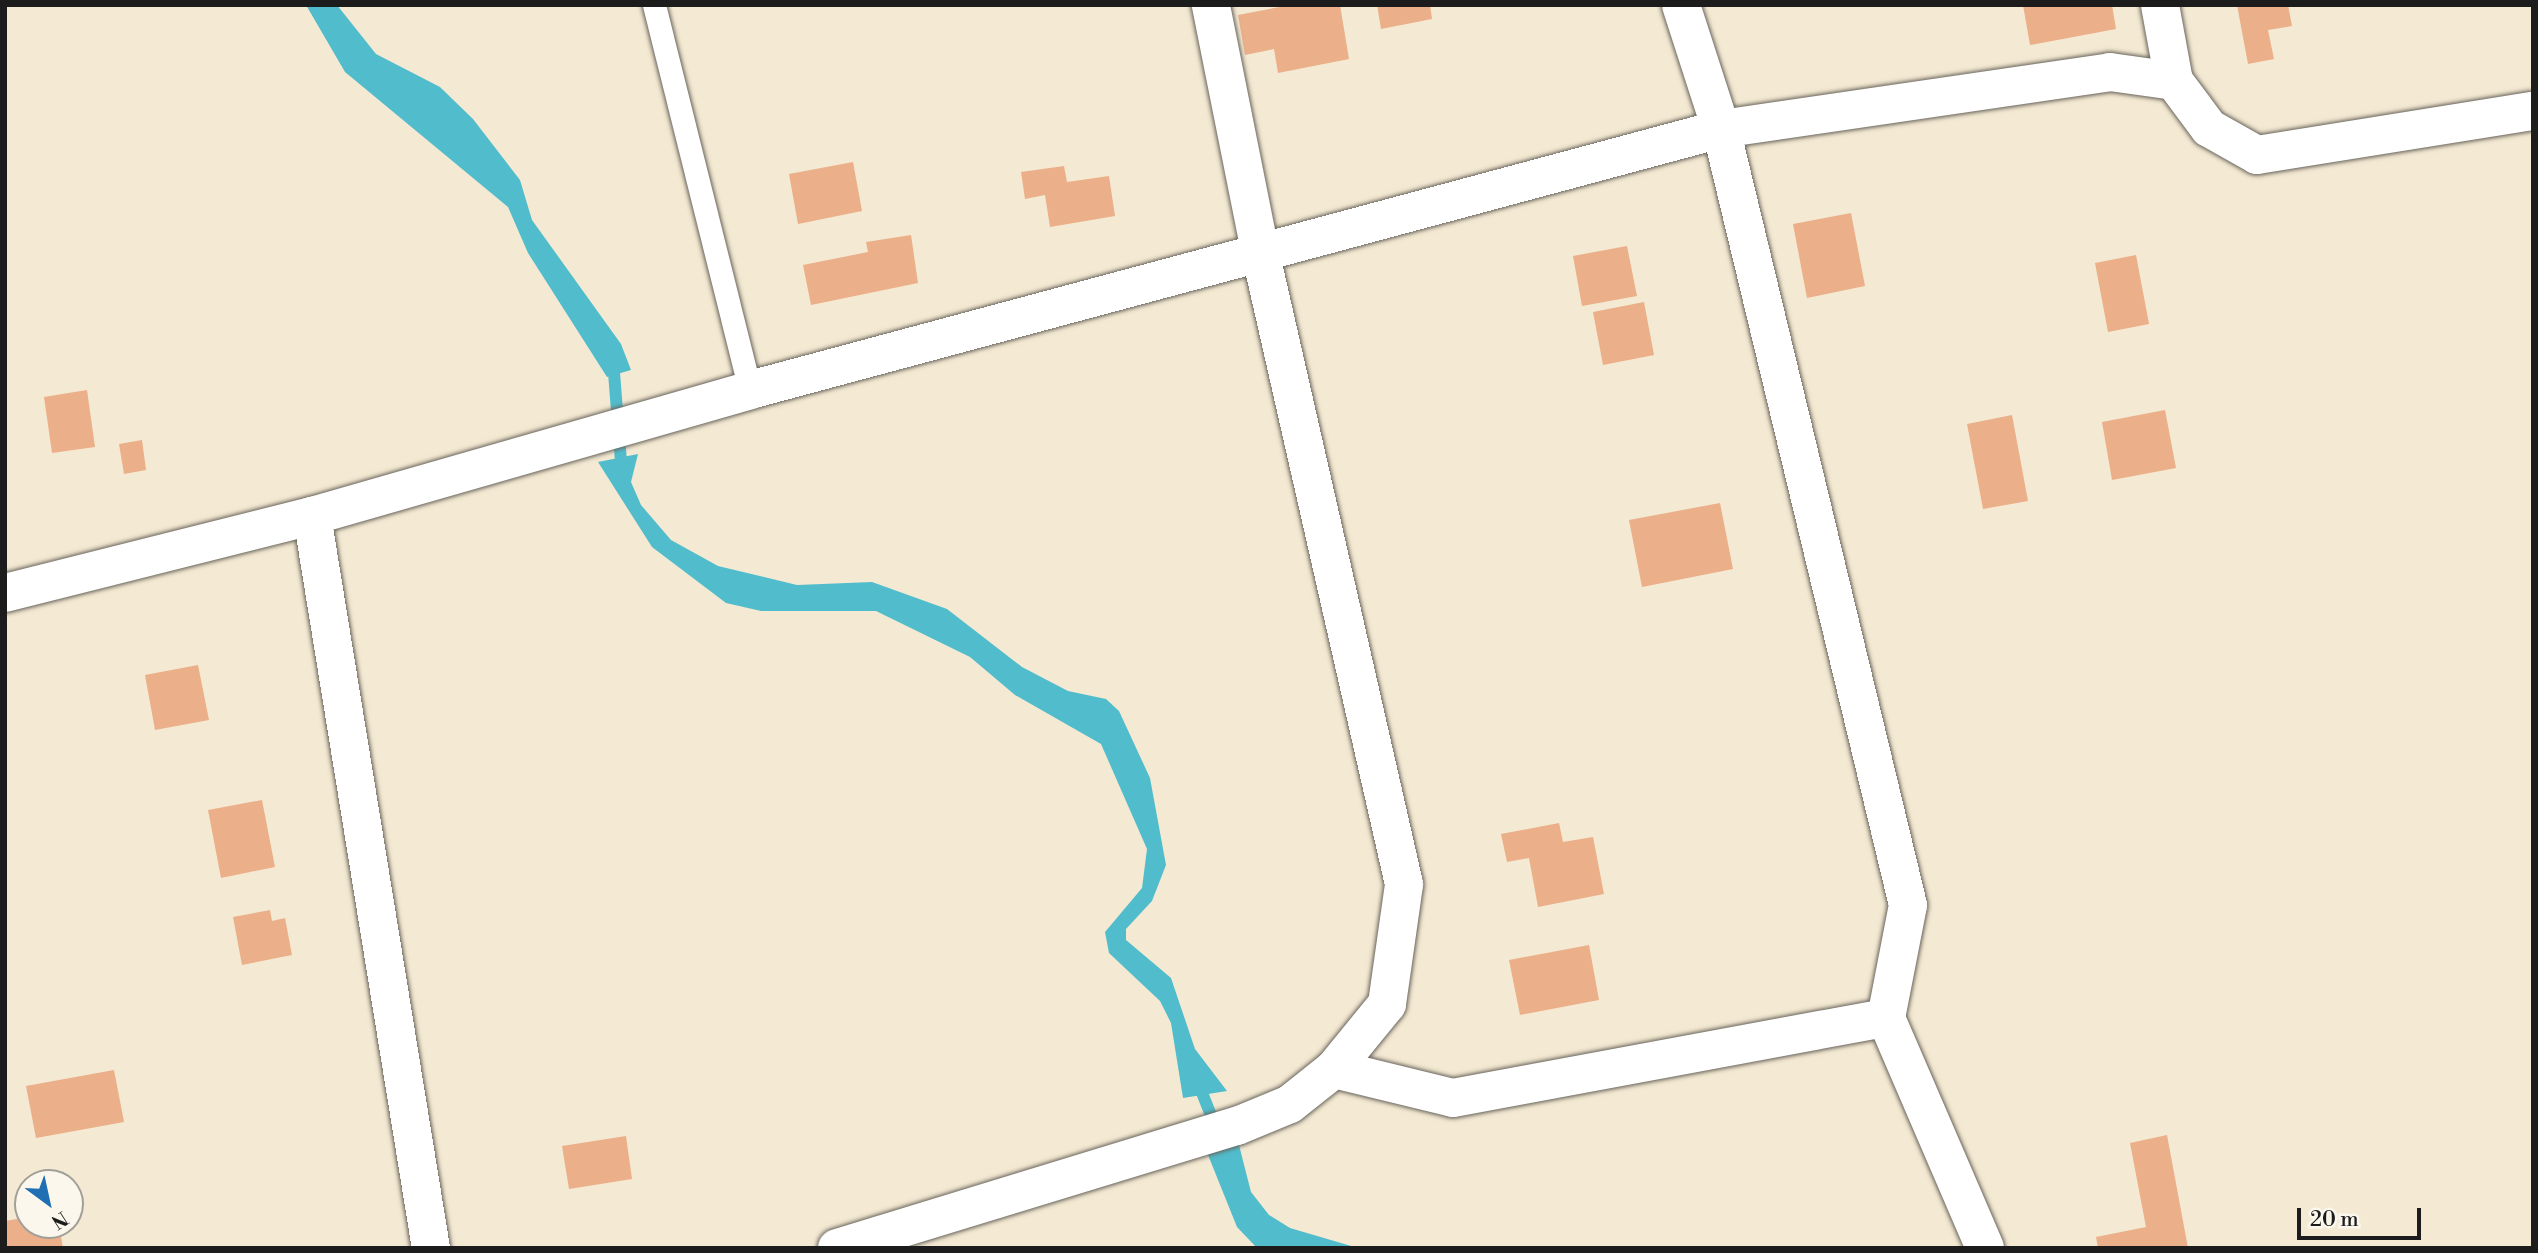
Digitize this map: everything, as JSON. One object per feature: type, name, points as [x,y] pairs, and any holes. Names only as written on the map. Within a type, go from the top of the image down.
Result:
[{"type":"street","points":[[837,1248],[1222,1130],[1290,1104],[1334,1069],[1387,1004],[1404,884],[1259,251],[1211,5]]},
{"type":"street","points":[[1681,5],[1721,129],[1908,905],[1886,1018],[1985,1248]]},
{"type":"street","points":[[2160,5],[2174,81],[2209,128],[2258,155],[2533,111]]},
{"type":"street","points":[[5,593],[312,516],[713,404],[751,390],[1259,251],[1721,129],[2109,72],[2174,81]]},
{"type":"street","points":[[312,516],[431,1248]]},
{"type":"street","points":[[1334,1069],[1452,1098],[1886,1018]]},
{"type":"lane","points":[[654,5],[751,390]]},
{"type":"water","points":[[306,5],[337,5],[376,54],[440,87],[473,119],[520,180],[532,220],[621,344],[631,370],[607,377],[528,253],[508,207],[345,72]]},
{"type":"water","points":[[638,454],[631,482],[641,505],[671,540],[718,566],[797,585],[872,582],[947,609],[1022,667],[1068,691],[1106,699],[1119,711],[1150,778],[1166,865],[1152,901],[1126,929],[1126,940],[1171,978],[1195,1049],[1227,1091],[1183,1098],[1171,1023],[1160,1001],[1109,953],[1105,932],[1142,888],[1147,849],[1101,744],[1015,695],[970,657],[876,611],[761,611],[726,603],[652,547],[598,462]]},
{"type":"water","points":[[1239,1145],[1251,1192],[1269,1215],[1290,1228],[1358,1248],[1257,1248],[1237,1227],[1206,1150]]},
{"type":"building","points":[[1290,5],[1340,5],[1349,59],[1278,73],[1274,49],[1245,55],[1238,15]]},
{"type":"building","points":[[1377,5],[1430,5],[1432,19],[1381,29]]},
{"type":"building","points":[[2023,5],[2112,5],[2116,29],[2030,45]]},
{"type":"building","points":[[2237,5],[2288,5],[2292,26],[2268,30],[2274,59],[2248,64]]},
{"type":"building","points":[[853,162],[862,211],[798,224],[789,174]]},
{"type":"building","points":[[1064,166],[1067,182],[1109,176],[1115,216],[1050,227],[1045,195],[1025,199],[1021,172]]},
{"type":"building","points":[[1851,213],[1865,286],[1807,298],[1793,224]]},
{"type":"building","points":[[911,235],[918,283],[811,305],[803,265],[868,252],[866,242]]},
{"type":"building","points":[[1627,246],[1637,296],[1582,306],[1573,256]]},
{"type":"building","points":[[2136,255],[2149,324],[2108,332],[2095,263]]},
{"type":"building","points":[[1644,302],[1654,355],[1603,365],[1593,312]]},
{"type":"building","points":[[87,390],[95,447],[52,453],[44,397]]},
{"type":"building","points":[[2165,410],[2176,468],[2112,480],[2102,422]]},
{"type":"building","points":[[2012,415],[2028,501],[1983,509],[1967,424]]},
{"type":"building","points":[[142,440],[146,470],[124,474],[119,444]]},
{"type":"building","points":[[1720,503],[1733,569],[1642,587],[1629,520]]},
{"type":"building","points":[[198,665],[209,720],[155,730],[145,675]]},
{"type":"building","points":[[262,800],[275,867],[221,878],[208,810]]},
{"type":"building","points":[[1559,823],[1563,842],[1593,837],[1604,894],[1538,907],[1529,858],[1507,862],[1501,834]]},
{"type":"building","points":[[270,910],[272,921],[285,918],[292,955],[242,965],[233,917]]},
{"type":"building","points":[[1589,945],[1599,1000],[1520,1015],[1509,960]]},
{"type":"building","points":[[114,1070],[124,1122],[36,1138],[26,1086]]},
{"type":"building","points":[[2167,1135],[2188,1248],[2098,1248],[2096,1237],[2146,1227],[2130,1143]]},
{"type":"building","points":[[626,1136],[632,1179],[569,1189],[562,1146]]},
{"type":"building","points":[[14,1219],[14,1239],[61,1239],[63,1248],[5,1248],[5,1221]]},
{"type":"waterway","points":[[613,360],[622,474]]},
{"type":"waterway","points":[[1197,1080],[1216,1128]]}]
